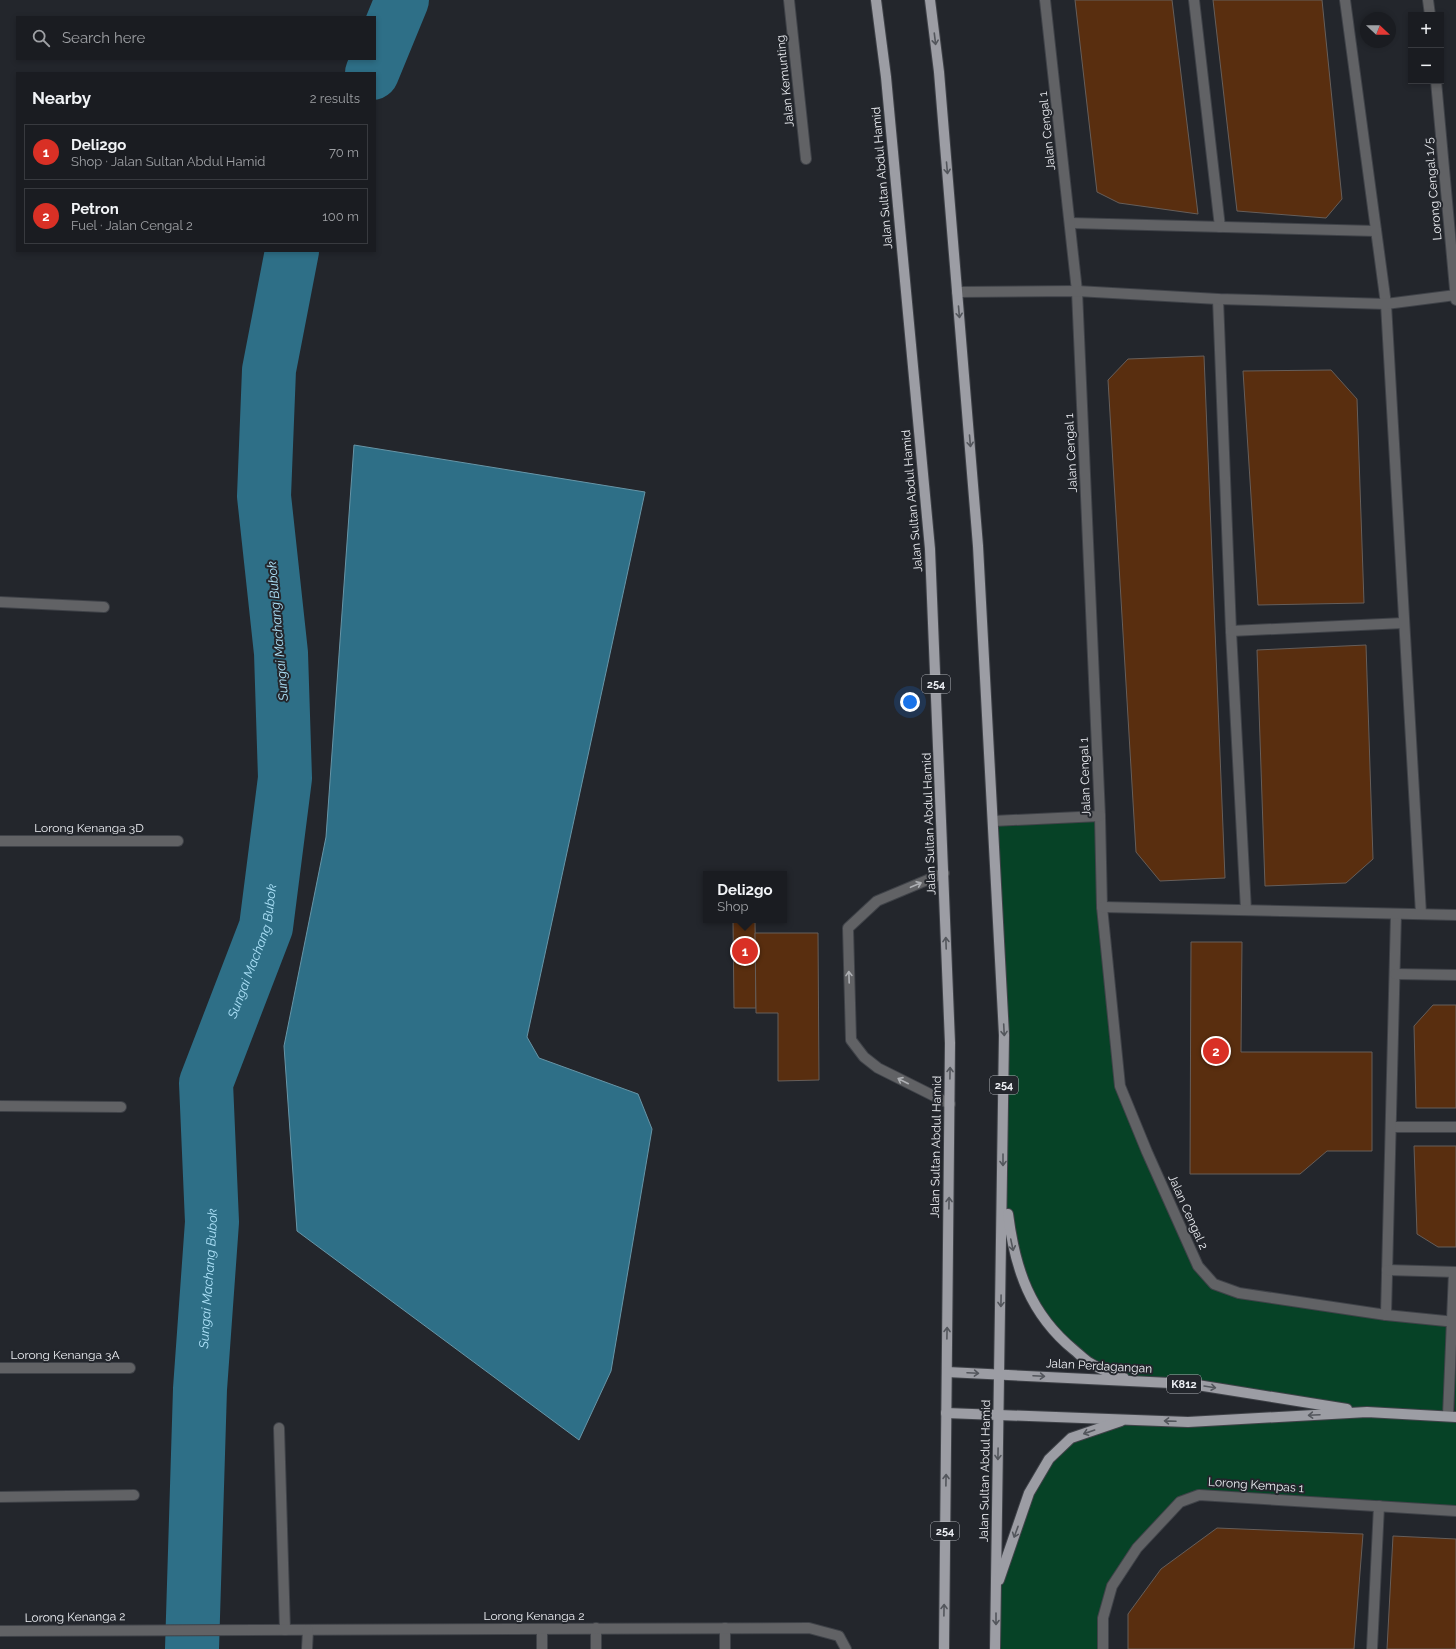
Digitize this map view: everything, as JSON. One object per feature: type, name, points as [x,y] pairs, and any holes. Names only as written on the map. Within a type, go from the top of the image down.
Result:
[{"type":"main road","name":"Jalan Sultan Abdul Hamid","points":[[876,0],[886,85],[930,549],[944,873],[950,1043],[944,1649]]},
{"type":"main road","name":"Jalan Sultan Abdul Hamid","points":[[930,0],[939,72],[978,546],[1004,1035],[995,1649]]},
{"type":"main road","points":[[1003,1178],[1011,1243],[1017,1264],[1032,1303],[1058,1337],[1090,1364],[1129,1381]]},
{"type":"main road","name":"Jalan Perdagangan","points":[[947,1372],[1191,1384],[1367,1412]]},
{"type":"main road","name":"Jalan Perdagangan","points":[[946,1413],[1188,1422],[1367,1412],[1452,1416]]},
{"type":"main road","points":[[996,1590],[1029,1493],[1049,1459],[1071,1438],[1126,1419]]},
{"type":"street","name":"Jalan Kemunting","points":[[789,0],[806,159]]},
{"type":"street","name":"Jalan Cengal 1","points":[[1045,0],[1077,291],[1100,816],[1102,906]]},
{"type":"street","points":[[1194,0],[1220,227]]},
{"type":"street","points":[[1345,0],[1386,304],[1421,914]]},
{"type":"street","points":[[1428,0],[1430,12]]},
{"type":"street","name":"Lorong Cengal 1/5","points":[[1436,84],[1456,301]]},
{"type":"street","points":[[1070,223],[1376,231]]},
{"type":"street","points":[[957,292],[1077,291],[1218,299],[1386,304],[1456,295]]},
{"type":"street","points":[[1218,299],[1231,630],[1246,910]]},
{"type":"street","points":[[0,602],[104,607]]},
{"type":"street","points":[[1231,630],[1404,623]]},
{"type":"street","points":[[993,821],[1100,816]]},
{"type":"street","name":"Lorong Kenanga 3D","points":[[0,841],[178,841]]},
{"type":"street","points":[[944,873],[877,901],[848,928],[848,944],[851,1040],[864,1057],[878,1068],[950,1104]]},
{"type":"street","points":[[1102,906],[1456,915]]},
{"type":"street","name":"Jalan Cengal 2","points":[[1102,906],[1120,1086],[1147,1152],[1198,1266],[1214,1284],[1239,1293],[1386,1315],[1454,1322]]},
{"type":"street","points":[[1386,1315],[1396,914]]},
{"type":"street","points":[[1395,974],[1456,975]]},
{"type":"street","points":[[0,1106],[121,1106]]},
{"type":"street","points":[[1391,1127],[1456,1127]]},
{"type":"street","points":[[1387,1270],[1455,1272],[1452,1416]]},
{"type":"street","name":"Lorong Kenanga 3A","points":[[0,1368],[130,1368]]},
{"type":"street","points":[[279,1428],[285,1630]]},
{"type":"street","points":[[0,1497],[134,1495]]},
{"type":"street","name":"Lorong Kempas 1","points":[[1103,1649],[1103,1618],[1112,1586],[1137,1548],[1180,1502],[1199,1495],[1456,1512]]},
{"type":"street","points":[[1372,1649],[1379,1506]]},
{"type":"street","points":[[596,1628],[596,1649]]},
{"type":"street","points":[[725,1628],[725,1649]]},
{"type":"street","name":"Lorong Kenanga 2","points":[[0,1631],[150,1629],[308,1630],[809,1628],[839,1636],[846,1649]]},
{"type":"street","points":[[542,1629],[542,1649]]},
{"type":"street","points":[[308,1630],[308,1649]]},
{"type":"green space","points":[[1100,816],[1120,1086],[1198,1266],[1214,1284],[1239,1293],[1456,1322],[1456,1511],[1199,1495],[1180,1502],[1118,1578],[1103,1618],[1103,1649],[995,1649],[996,1590],[1029,1493],[1049,1459],[1071,1438],[1126,1419],[1364,1412],[1129,1381],[1090,1363],[1032,1303],[1011,1243],[1003,1178],[993,821]],"holes":[[[1453,1330],[1455,1417],[1448,1416]]]},
{"type":"water","points":[[354,445],[645,492],[527,1037],[539,1058],[638,1094],[652,1129],[611,1371],[579,1440],[297,1231],[284,1046],[326,837]]},
{"type":"building","points":[[1075,0],[1172,0],[1198,214],[1119,203],[1097,192]]},
{"type":"building","points":[[1213,0],[1322,0],[1342,199],[1326,218],[1237,211]]},
{"type":"building","points":[[1204,356],[1225,878],[1160,881],[1136,852],[1108,380],[1128,359]]},
{"type":"building","points":[[1331,370],[1357,399],[1364,603],[1258,605],[1243,371]]},
{"type":"building","points":[[1366,645],[1373,859],[1346,883],[1265,886],[1257,650]]},
{"type":"building","points":[[733,923],[755,923],[756,1008],[734,1008]]},
{"type":"building","points":[[755,933],[818,933],[819,1080],[778,1081],[778,1013],[756,1013]]},
{"type":"building","points":[[1191,942],[1242,942],[1241,1052],[1372,1052],[1372,1151],[1327,1151],[1300,1174],[1190,1174]]},
{"type":"building","points":[[1433,1005],[1456,1005],[1456,1108],[1416,1108],[1414,1026]]},
{"type":"building","points":[[1414,1146],[1456,1146],[1456,1247],[1438,1247],[1417,1234]]},
{"type":"building","points":[[1217,1528],[1363,1534],[1354,1649],[1128,1649],[1128,1614],[1161,1569]]},
{"type":"building","points":[[1393,1536],[1456,1539],[1456,1649],[1387,1649]]},
{"type":"waterway","name":"Sungai Machang Bubok","points":[[372,72],[402,0]]},
{"type":"waterway","name":"Sungai Machang Bubok","points":[[192,1649],[200,1389],[212,1222],[206,1083],[266,927],[285,778],[281,653],[264,496],[269,370],[292,252]]},
{"type":"place","name":"Deli2go","points":[[745,951]]},
{"type":"place","name":"Petron","points":[[1216,1051]]}]
